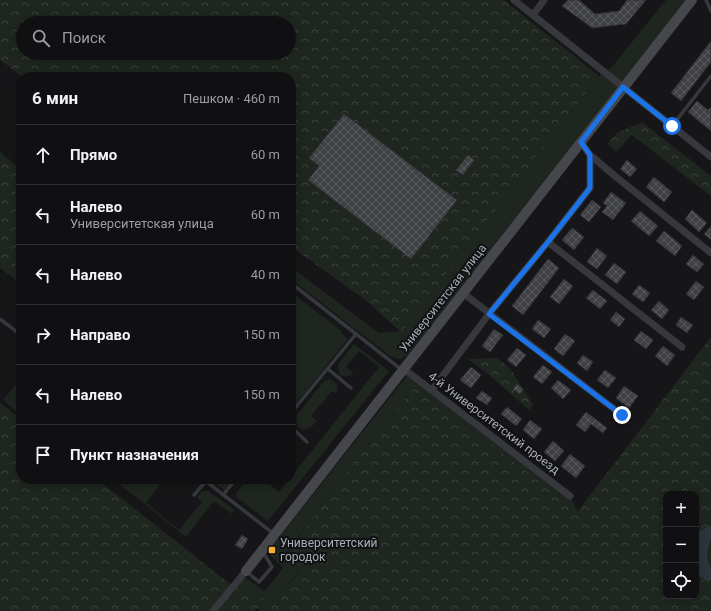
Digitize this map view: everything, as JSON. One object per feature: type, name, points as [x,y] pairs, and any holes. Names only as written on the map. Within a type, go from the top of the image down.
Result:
[{"type":"street","points":[[514,0],[672,126],[709,153]]},
{"type":"street","points":[[533,15],[544,0]]},
{"type":"street","name":"Университетская улица","points":[[217,610],[262,550],[692,0]]},
{"type":"street","points":[[581,142],[590,155],[711,253]]},
{"type":"street","points":[[432,390],[489,314],[590,188],[590,155]]},
{"type":"street","points":[[548,242],[682,347]]},
{"type":"street","points":[[463,293],[622,415]]},
{"type":"street","name":"4-й Университетский проезд","points":[[403,370],[432,390],[570,496]]},
{"type":"lane","points":[[706,0],[711,12]]},
{"type":"lane","points":[[672,126],[711,76]]},
{"type":"lane","points":[[296,287],[403,370]]},
{"type":"lane","points":[[0,319],[16,331]]},
{"type":"lane","points":[[296,407],[356,334]]},
{"type":"lane","points":[[328,369],[351,388]]},
{"type":"lane","points":[[296,432],[307,442]]},
{"type":"lane","points":[[194,495],[201,484]]},
{"type":"lane","points":[[209,484],[274,535]]},
{"type":"lane","points":[[223,495],[232,484]]},
{"type":"lane","points":[[246,571],[259,582],[272,567],[262,550]]},
{"type":"green space","points":[[0,0],[504,0],[599,76],[401,332],[364,299],[296,250],[296,72],[16,72],[0,60]]},
{"type":"green space","points":[[666,0],[686,0],[407,356],[399,359],[390,356],[296,283],[296,271],[379,333],[401,331],[599,76],[611,68]]},
{"type":"green space","points":[[642,122],[711,176],[711,196],[632,135],[616,152],[607,144],[617,133]]},
{"type":"green space","points":[[0,152],[16,166],[16,280],[0,268]]},
{"type":"green space","points":[[296,296],[342,331],[341,333],[348,339],[296,404]]},
{"type":"green space","points":[[711,337],[711,611],[260,611],[257,608],[254,611],[0,611],[0,403],[16,415],[16,484],[103,484],[230,584],[273,602],[301,570],[287,553],[348,469],[416,387],[578,511]]},
{"type":"green space","points":[[354,344],[389,371],[268,521],[236,497],[237,492],[243,484],[269,484],[279,492],[285,484],[296,484],[296,471],[379,367],[359,351],[346,367],[354,373],[346,377],[339,374],[338,364]]},
{"type":"green space","points":[[497,358],[510,368],[533,405],[529,410],[488,374],[468,359]]},
{"type":"green space","points":[[409,373],[570,496],[578,512],[416,387],[348,469],[287,552],[301,569],[273,602],[235,587],[244,577],[265,591],[283,568],[270,555],[270,549]]},
{"type":"green space","points":[[330,379],[338,385],[336,394],[332,391],[311,416],[317,421],[312,426],[304,430],[299,428],[296,422],[297,415],[324,381]]},
{"type":"green space","points":[[16,384],[16,411],[3,400]]},
{"type":"green space","points":[[119,484],[160,484],[146,503],[179,530],[202,502],[197,497],[203,491],[208,491],[235,510],[232,514],[214,501],[186,537]]},
{"type":"green space","points":[[216,484],[232,484],[226,492]]},
{"type":"building","points":[[568,0],[579,0],[595,14],[619,11],[627,0],[646,0],[626,24],[592,28],[562,6]]},
{"type":"building","points":[[711,41],[711,62],[681,101],[671,93]]},
{"type":"building","points":[[697,101],[708,110],[711,107],[711,131],[688,112]]},
{"type":"building","points":[[344,114],[457,200],[411,259],[308,180],[319,166],[309,158]]},
{"type":"building","points":[[468,155],[474,160],[463,175],[456,170]]},
{"type":"building","points":[[627,160],[637,169],[630,177],[620,169]]},
{"type":"building","points":[[654,177],[672,192],[664,202],[646,187]]},
{"type":"building","points":[[611,192],[626,203],[613,220],[602,212],[607,206],[603,203]]},
{"type":"building","points":[[592,200],[601,207],[589,222],[580,215]]},
{"type":"building","points":[[692,210],[707,223],[699,232],[685,219]]},
{"type":"building","points":[[640,211],[658,226],[649,236],[631,221]]},
{"type":"building","points":[[711,226],[711,240],[704,234]]},
{"type":"building","points":[[572,228],[584,237],[574,250],[562,240]]},
{"type":"building","points":[[664,231],[682,246],[675,256],[656,241]]},
{"type":"building","points":[[597,248],[607,256],[597,269],[587,262]]},
{"type":"building","points":[[693,255],[704,264],[697,272],[686,264]]},
{"type":"building","points":[[548,259],[559,268],[523,315],[512,306]]},
{"type":"building","points":[[614,263],[626,272],[617,284],[605,275]]},
{"type":"building","points":[[564,279],[573,286],[559,304],[550,297]]},
{"type":"building","points":[[696,281],[704,287],[694,300],[686,294]]},
{"type":"building","points":[[639,285],[650,293],[643,302],[632,294]]},
{"type":"building","points":[[593,290],[607,301],[600,309],[586,298]]},
{"type":"building","points":[[659,301],[669,310],[662,319],[651,310]]},
{"type":"building","points":[[616,312],[625,319],[619,327],[610,320]]},
{"type":"building","points":[[681,317],[693,325],[687,333],[676,325]]},
{"type":"building","points":[[538,320],[551,329],[544,338],[532,329]]},
{"type":"building","points":[[494,329],[503,335],[490,352],[482,346]]},
{"type":"building","points":[[641,331],[653,340],[646,349],[634,340]]},
{"type":"building","points":[[565,334],[575,341],[563,356],[554,349]]},
{"type":"building","points":[[663,346],[675,355],[667,366],[655,356]]},
{"type":"building","points":[[517,348],[526,355],[516,367],[507,360]]},
{"type":"building","points":[[583,355],[593,362],[587,371],[577,363]]},
{"type":"building","points":[[543,365],[552,372],[542,384],[533,377]]},
{"type":"building","points":[[471,367],[481,375],[471,388],[460,380]]},
{"type":"building","points":[[605,370],[616,378],[608,388],[597,380]]},
{"type":"building","points":[[558,380],[571,390],[563,399],[551,388]]},
{"type":"building","points":[[517,384],[523,389],[520,394],[513,389]]},
{"type":"building","points":[[624,386],[638,396],[629,408],[616,398]]},
{"type":"building","points":[[482,391],[492,398],[487,405],[476,398]]},
{"type":"building","points":[[507,407],[522,419],[516,426],[501,414]]},
{"type":"building","points":[[586,412],[607,428],[603,433],[591,424],[585,432],[576,425]]},
{"type":"building","points":[[530,420],[542,429],[534,439],[523,430]]},
{"type":"building","points":[[553,441],[564,451],[555,461],[544,452]]},
{"type":"building","points":[[570,454],[585,466],[576,478],[561,466]]},
{"type":"building","points":[[242,535],[248,539],[242,549],[235,545]]},
{"type":"waterway","points":[[711,532],[704,536],[700,558],[705,572],[711,574]]},
{"type":"place","name":"Университетский городок","points":[[272,550]]},
{"type":"route","points":[[622,415],[489,314],[590,188],[590,155],[581,142],[623,87],[672,126]]}]
